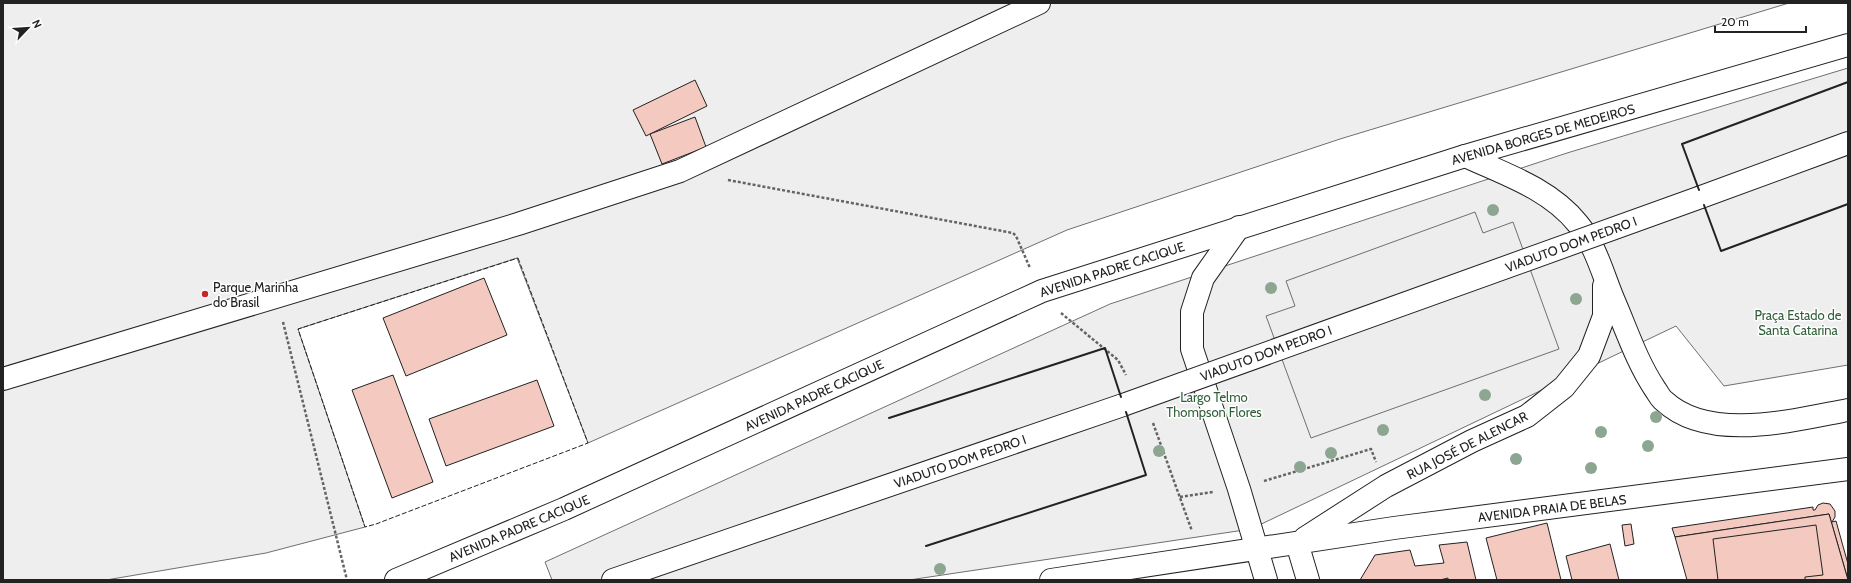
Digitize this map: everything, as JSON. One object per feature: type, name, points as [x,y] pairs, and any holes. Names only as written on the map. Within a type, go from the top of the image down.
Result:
[{"type":"main road","points":[[3,379],[528,221],[680,171],[1039,3]]},
{"type":"main road","name":"AVENIDA BORGES DE MEDEIROS","points":[[1238,227],[1465,156],[1848,45]]},
{"type":"main road","name":"VIADUTO DOM PEDRO I","points":[[613,580],[1123,404],[1848,143]]},
{"type":"main road","points":[[1465,156],[1526,183],[1554,201],[1578,224],[1592,246],[1644,372],[1663,401],[1688,417],[1721,424],[1774,424],[1848,410]]},
{"type":"main road","points":[[1238,227],[1203,278],[1192,312],[1192,349],[1239,489],[1266,580]]},
{"type":"main road","name":"AVENIDA PADRE CACIQUE","points":[[397,580],[564,509],[1042,291],[1187,246],[1238,227]]},
{"type":"main road","name":"RUA JOSÉ DE ALENCAR","points":[[1297,543],[1386,486],[1472,441],[1527,416],[1564,387],[1589,356],[1604,316],[1604,277]]},
{"type":"main road","name":"AVENIDA PRAIA DE BELAS","points":[[1257,549],[1394,528],[1848,469]]},
{"type":"main road","points":[[1297,543],[1308,580]]},
{"type":"main road","points":[[1051,580],[1257,549]]},
{"type":"path","points":[[726,180],[1012,233],[1016,236],[1035,280],[1042,291]]},
{"type":"path","points":[[276,297],[347,580]]},
{"type":"path","points":[[1180,497],[1239,489],[1371,449],[1386,486]]},
{"type":"green space","name":"Parque Marinha do Brasil","points":[[3,3],[1789,3],[1340,139],[1067,230],[588,443],[517,258],[298,329],[365,527],[266,553],[106,580],[3,580]]},
{"type":"green space","name":"Largo Telmo Thompson Flores","points":[[1848,68],[1848,365],[1724,386],[1676,326],[1251,529],[909,580],[552,580],[545,562],[1110,304],[1567,153]]},
{"type":"shaded area","name":"Largo Telmo Thompson Flores","points":[[1475,212],[1483,233],[1513,222],[1559,349],[1311,438],[1266,316],[1295,306],[1286,281]]},
{"type":"building","points":[[695,80],[707,106],[646,136],[633,110]]},
{"type":"building","points":[[695,117],[706,147],[662,164],[650,134]]},
{"type":"building","points":[[484,278],[507,335],[406,376],[383,318]]},
{"type":"building","points":[[393,375],[433,482],[392,498],[352,390]]},
{"type":"building","points":[[537,380],[554,426],[446,466],[429,419]]},
{"type":"building","points":[[1823,503],[1830,504],[1835,511],[1835,517],[1832,522],[1836,521],[1848,564],[1848,580],[1829,514],[1675,537],[1672,528],[1813,507],[1813,510],[1815,510],[1818,505]]},
{"type":"building","points":[[1829,514],[1848,580],[1687,580],[1675,537]]},
{"type":"building","points":[[1547,523],[1561,580],[1497,580],[1486,538]]},
{"type":"building","points":[[1631,524],[1634,544],[1625,546],[1622,525]]},
{"type":"building","points":[[1816,525],[1823,575],[1805,577],[1805,580],[1718,580],[1713,539]]},
{"type":"building","points":[[1467,542],[1476,580],[1448,580],[1448,578],[1440,580],[1360,580],[1375,555],[1410,550],[1415,566],[1444,563],[1439,545]]},
{"type":"building","points":[[1610,544],[1619,580],[1572,580],[1566,556]]},
{"type":"fence","points":[[518,258],[588,443],[365,527],[298,329],[518,258]]},
{"type":"wall","points":[[1699,190],[1682,144],[1848,82]]},
{"type":"wall","points":[[1704,205],[1721,251],[1848,204]]},
{"type":"wall","points":[[889,418],[1105,348],[1121,397]]},
{"type":"wall","points":[[926,546],[1146,475],[1126,412]]},
{"type":"place","name":"Parque Marinha do Brasil","points":[[205,294]]},
{"type":"park label","name":"Praça Estado de Santa Catarina","points":[[1798,322]]}]
